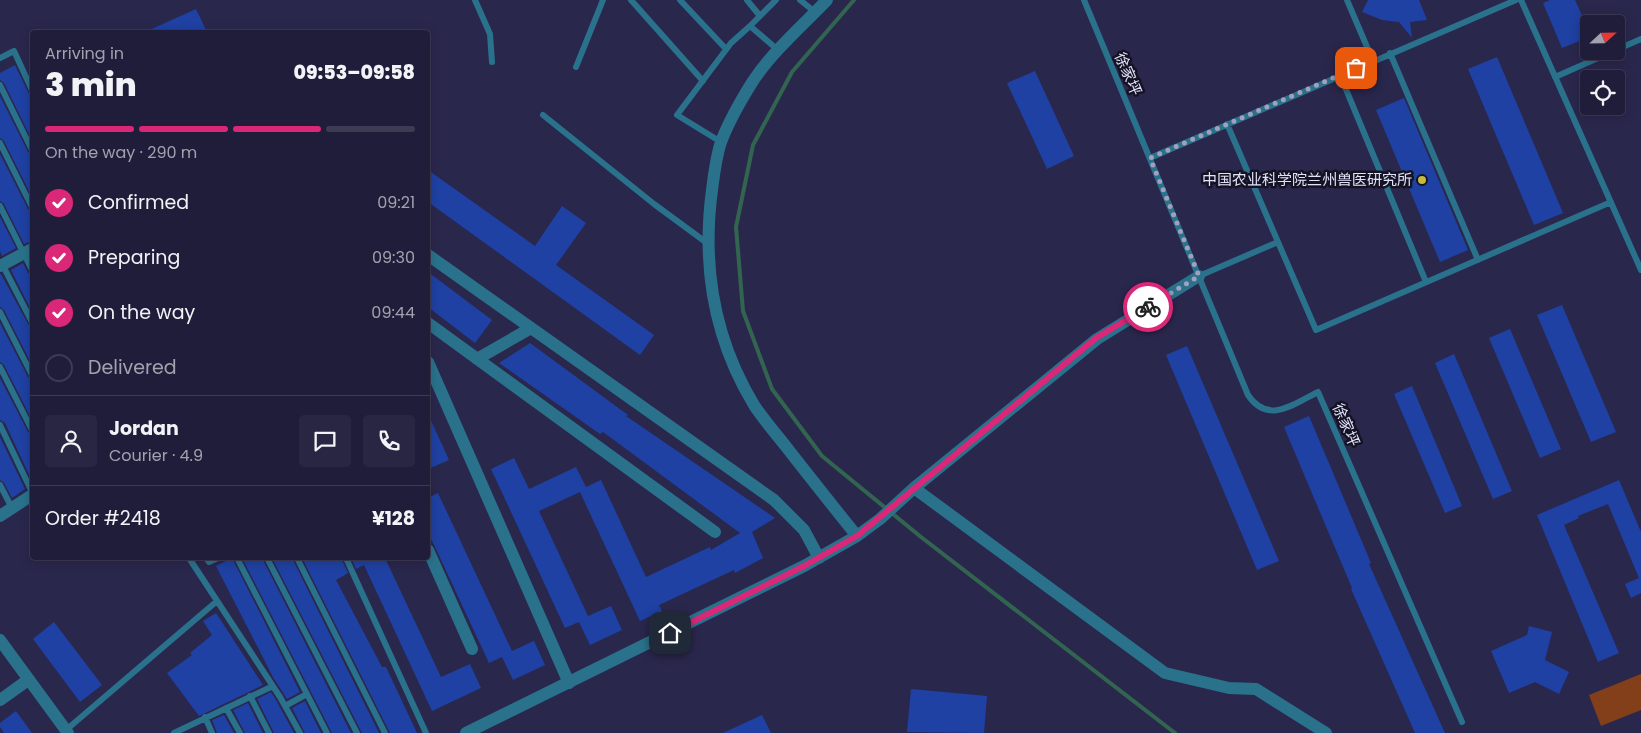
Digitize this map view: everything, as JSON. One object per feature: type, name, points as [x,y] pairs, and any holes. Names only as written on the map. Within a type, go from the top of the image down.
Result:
[{"type":"street","points":[[827,0],[778,50],[752,82],[730,121],[721,142],[713,186],[707,243],[708,267],[716,316],[742,384],[769,426],[857,536]]},
{"type":"street","points":[[1,264],[28,251]]},
{"type":"street","points":[[430,256],[774,500],[804,530],[820,558]]},
{"type":"street","points":[[466,733],[483,729],[569,683],[820,558],[857,536],[880,519],[914,488],[1096,338],[1199,276]]},
{"type":"street","points":[[430,324],[715,532]]},
{"type":"street","points":[[478,359],[531,328]]},
{"type":"street","points":[[430,367],[569,683]]},
{"type":"street","points":[[914,488],[1165,674],[1229,688],[1256,688],[1326,733]]},
{"type":"street","points":[[0,516],[30,494]]},
{"type":"street","points":[[430,554],[472,649]]},
{"type":"street","points":[[0,640],[67,732]]},
{"type":"street","points":[[0,700],[28,680]]},
{"type":"lane","points":[[474,0],[490,34],[492,62]]},
{"type":"lane","points":[[576,67],[603,0]]},
{"type":"lane","points":[[631,0],[703,81]]},
{"type":"lane","points":[[680,0],[726,48]]},
{"type":"lane","points":[[747,0],[760,16]]},
{"type":"lane","points":[[721,142],[678,115],[726,48],[776,0]]},
{"type":"lane","points":[[800,0],[815,12]]},
{"type":"lane","name":"徐家坪","points":[[1084,0],[1248,395],[1260,407],[1268,410],[1277,410],[1318,392],[1462,722]]},
{"type":"lane","points":[[1347,0],[1373,61]]},
{"type":"lane","points":[[1150,158],[1516,0]]},
{"type":"lane","points":[[1521,0],[1641,270]]},
{"type":"lane","points":[[750,26],[778,50]]},
{"type":"lane","points":[[1625,46],[1641,39]]},
{"type":"lane","points":[[0,58],[14,51],[30,83]]},
{"type":"lane","points":[[1390,53],[1478,260]]},
{"type":"lane","points":[[1555,77],[1594,60]]},
{"type":"lane","points":[[1340,75],[1426,282]]},
{"type":"lane","points":[[0,85],[30,146]]},
{"type":"lane","points":[[544,115],[654,204],[707,243]]},
{"type":"lane","points":[[1227,124],[1316,330],[1611,202]]},
{"type":"lane","points":[[0,143],[30,203]]},
{"type":"lane","points":[[0,206],[28,251]]},
{"type":"lane","points":[[1199,276],[1278,242]]},
{"type":"lane","points":[[1,264],[30,318]]},
{"type":"lane","points":[[0,312],[30,371]]},
{"type":"lane","points":[[0,367],[30,426]]},
{"type":"lane","points":[[0,425],[30,489]]},
{"type":"lane","points":[[0,486],[12,508]]},
{"type":"lane","points":[[190,560],[273,686],[300,733]]},
{"type":"lane","points":[[238,560],[327,733]]},
{"type":"lane","points":[[268,560],[357,733]]},
{"type":"lane","points":[[298,560],[385,733]]},
{"type":"lane","points":[[347,560],[426,733]]},
{"type":"lane","points":[[67,732],[217,601]]},
{"type":"lane","points":[[174,733],[273,686]]},
{"type":"lane","points":[[285,706],[307,694]]},
{"type":"lane","points":[[250,696],[269,733]]},
{"type":"lane","points":[[226,708],[240,733]]},
{"type":"lane","points":[[205,718],[212,733]]},
{"type":"shaded area","points":[[1641,674],[1641,710],[1601,726],[1589,695]]},
{"type":"building","points":[[1368,0],[1419,0],[1427,20],[1410,22],[1412,38],[1399,22],[1382,20],[1362,12]]},
{"type":"building","points":[[1550,0],[1575,0],[1582,15],[1580,15],[1580,41],[1562,48],[1543,3]]},
{"type":"building","points":[[196,9],[206,30],[149,30]]},
{"type":"building","points":[[1497,57],[1563,213],[1534,225],[1468,69]]},
{"type":"building","points":[[15,65],[30,96],[30,136],[4,83],[0,80],[0,73]]},
{"type":"building","points":[[1035,71],[1074,156],[1047,169],[1007,83]]},
{"type":"building","points":[[0,96],[30,154],[30,193],[4,141],[0,138]]},
{"type":"building","name":"中国农业科学院兰州兽医研究所","points":[[1404,98],[1468,250],[1440,262],[1376,110]]},
{"type":"building","points":[[0,154],[30,210],[30,242],[24,244],[4,204],[0,201]]},
{"type":"building","points":[[430,171],[535,246],[562,206],[586,223],[556,265],[654,335],[640,355],[430,203]]},
{"type":"building","points":[[0,217],[16,248],[2,256],[0,251]]},
{"type":"building","points":[[23,263],[30,274],[30,308],[11,270]]},
{"type":"building","points":[[1,274],[30,326],[30,361],[4,310],[0,307]]},
{"type":"building","points":[[430,274],[492,320],[475,343],[430,309]]},
{"type":"building","points":[[1562,305],[1616,432],[1591,442],[1537,315]]},
{"type":"building","points":[[0,323],[30,378],[30,416],[4,365],[0,362]]},
{"type":"building","points":[[1510,329],[1561,449],[1540,458],[1489,338]]},
{"type":"building","points":[[530,343],[628,415],[626,416],[775,518],[752,532],[763,558],[735,573],[734,570],[659,605],[662,611],[640,621],[580,492],[539,511],[588,616],[611,606],[622,630],[590,645],[579,622],[565,628],[491,469],[514,458],[529,489],[576,467],[586,487],[601,480],[646,577],[710,547],[711,550],[740,533],[603,432],[600,434],[499,363]]},
{"type":"building","points":[[1187,346],[1279,561],[1257,570],[1166,355]]},
{"type":"building","points":[[1454,354],[1512,491],[1493,499],[1435,363]]},
{"type":"building","points":[[0,378],[30,434],[30,477],[5,423],[0,420]]},
{"type":"building","points":[[1412,386],[1462,506],[1445,513],[1394,394]]},
{"type":"building","points":[[1309,416],[1371,563],[1369,564],[1445,733],[1415,733],[1351,589],[1284,427]]},
{"type":"building","points":[[430,418],[449,460],[430,468]]},
{"type":"building","points":[[0,437],[25,489],[12,498],[4,483],[0,480]]},
{"type":"building","points":[[1619,480],[1641,532],[1641,593],[1631,598],[1625,584],[1639,578],[1608,504],[1578,516],[1579,518],[1564,525],[1619,653],[1598,662],[1537,515]]},
{"type":"building","points":[[438,493],[512,651],[534,641],[545,665],[513,680],[502,657],[489,663],[430,537],[430,497]]},
{"type":"building","points":[[228,560],[233,560],[300,692],[287,699],[274,679],[216,566]]},
{"type":"building","points":[[243,560],[263,560],[351,733],[332,733]]},
{"type":"building","points":[[273,560],[293,560],[379,733],[362,733]]},
{"type":"building","points":[[303,560],[342,560],[348,573],[336,580],[382,667],[386,667],[417,733],[390,733]]},
{"type":"building","points":[[352,560],[386,560],[441,677],[470,664],[481,688],[432,711],[364,565],[356,569]]},
{"type":"building","points":[[216,613],[263,685],[199,716],[167,673],[192,655],[190,653],[212,635],[203,621]]},
{"type":"building","points":[[54,622],[102,685],[80,702],[33,639]]},
{"type":"building","points":[[1529,626],[1552,632],[1545,660],[1569,672],[1559,694],[1535,682],[1509,693],[1491,651],[1527,635]]},
{"type":"building","points":[[911,689],[987,696],[984,733],[907,732]]},
{"type":"building","points":[[271,692],[294,733],[274,733],[257,699]]},
{"type":"building","points":[[305,701],[321,733],[305,733],[292,708]]},
{"type":"building","points":[[248,703],[263,733],[245,733],[233,710]]},
{"type":"building","points":[[16,711],[32,733],[4,733],[0,723]]},
{"type":"building","points":[[224,715],[234,733],[217,733],[212,720]]},
{"type":"building","points":[[762,715],[771,733],[723,733]]},
{"type":"waterway","points":[[854,0],[792,72],[753,145],[736,227],[743,311],[772,389],[822,456],[921,537],[1175,733]]},
{"type":"way so far","points":[[1148,307],[1199,276],[1150,158],[1356,68]]},
{"type":"place","name":"中国农业科学院兰州兽医研究所","points":[[1422,180]]},
{"type":"route","points":[[670,633],[820,558],[857,536],[880,519],[914,488],[1096,338],[1148,307]]}]
